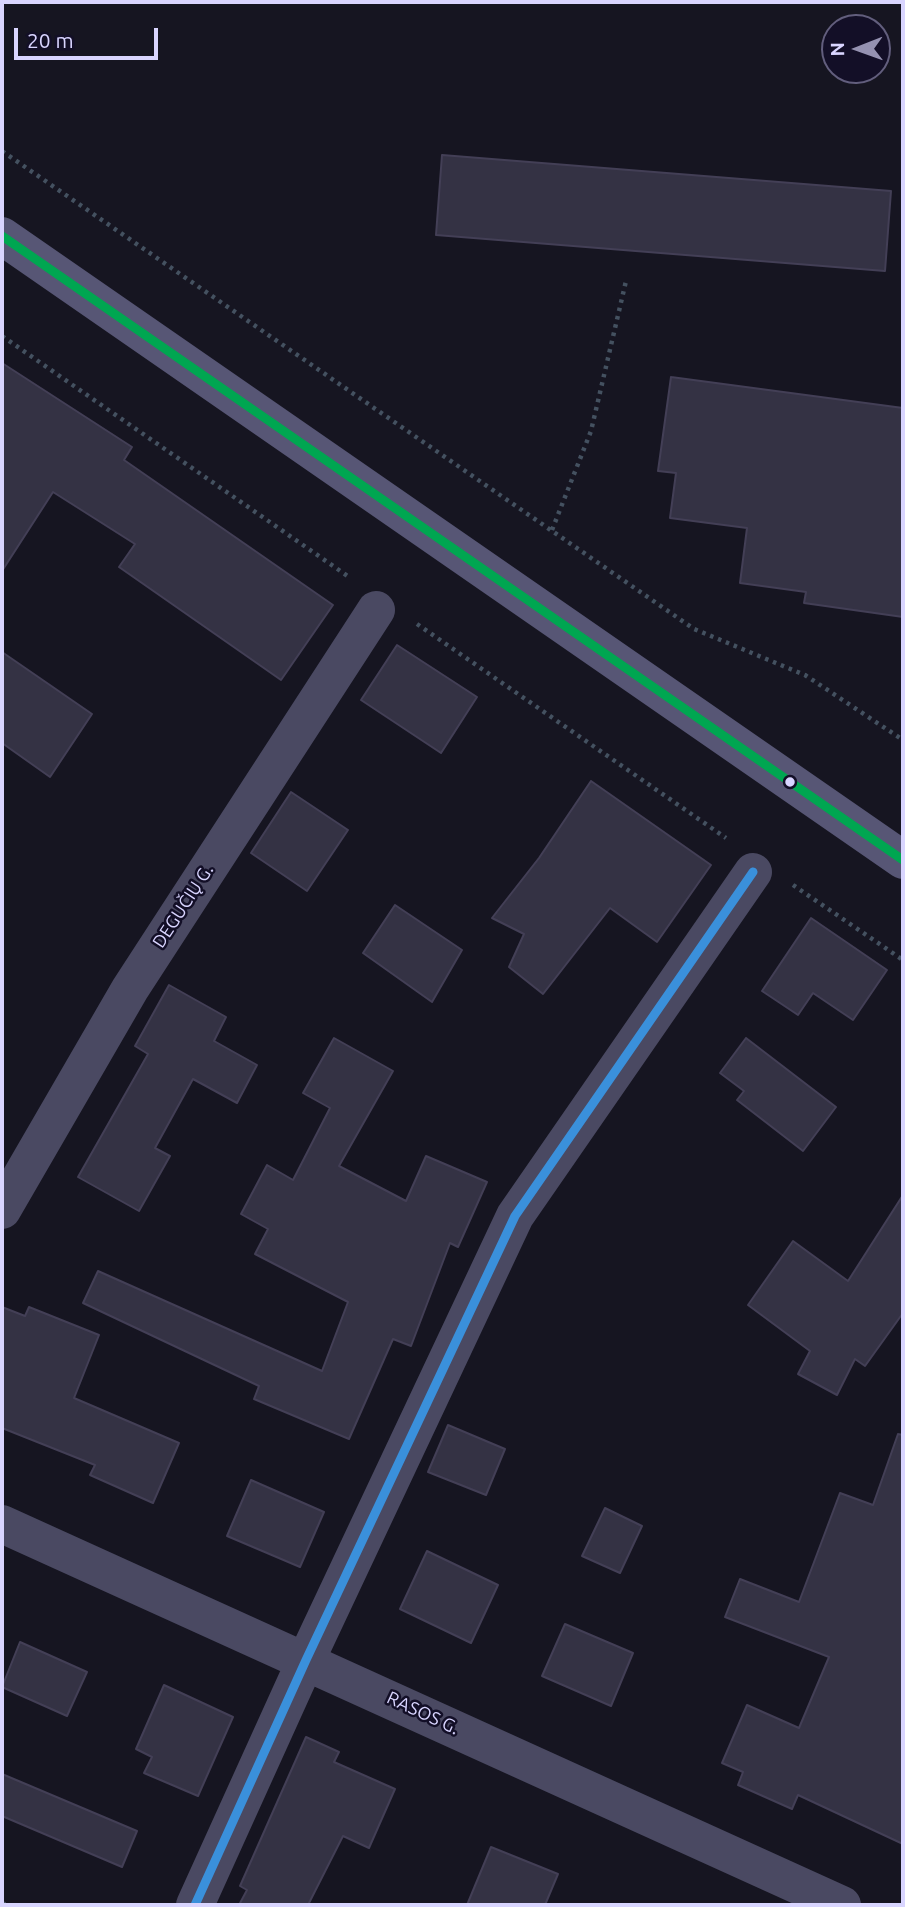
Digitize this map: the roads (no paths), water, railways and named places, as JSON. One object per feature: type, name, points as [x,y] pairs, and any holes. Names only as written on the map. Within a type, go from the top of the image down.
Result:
[{"type":"main road","points":[[2,236],[903,859]]},
{"type":"street","name":"DEGUČIŲ G.","points":[[2,1210],[130,989],[376,610]]},
{"type":"street","points":[[195,1905],[306,1660],[515,1216],[753,873]]},
{"type":"street","name":"RASOS G.","points":[[2,1524],[842,1905]]}]
